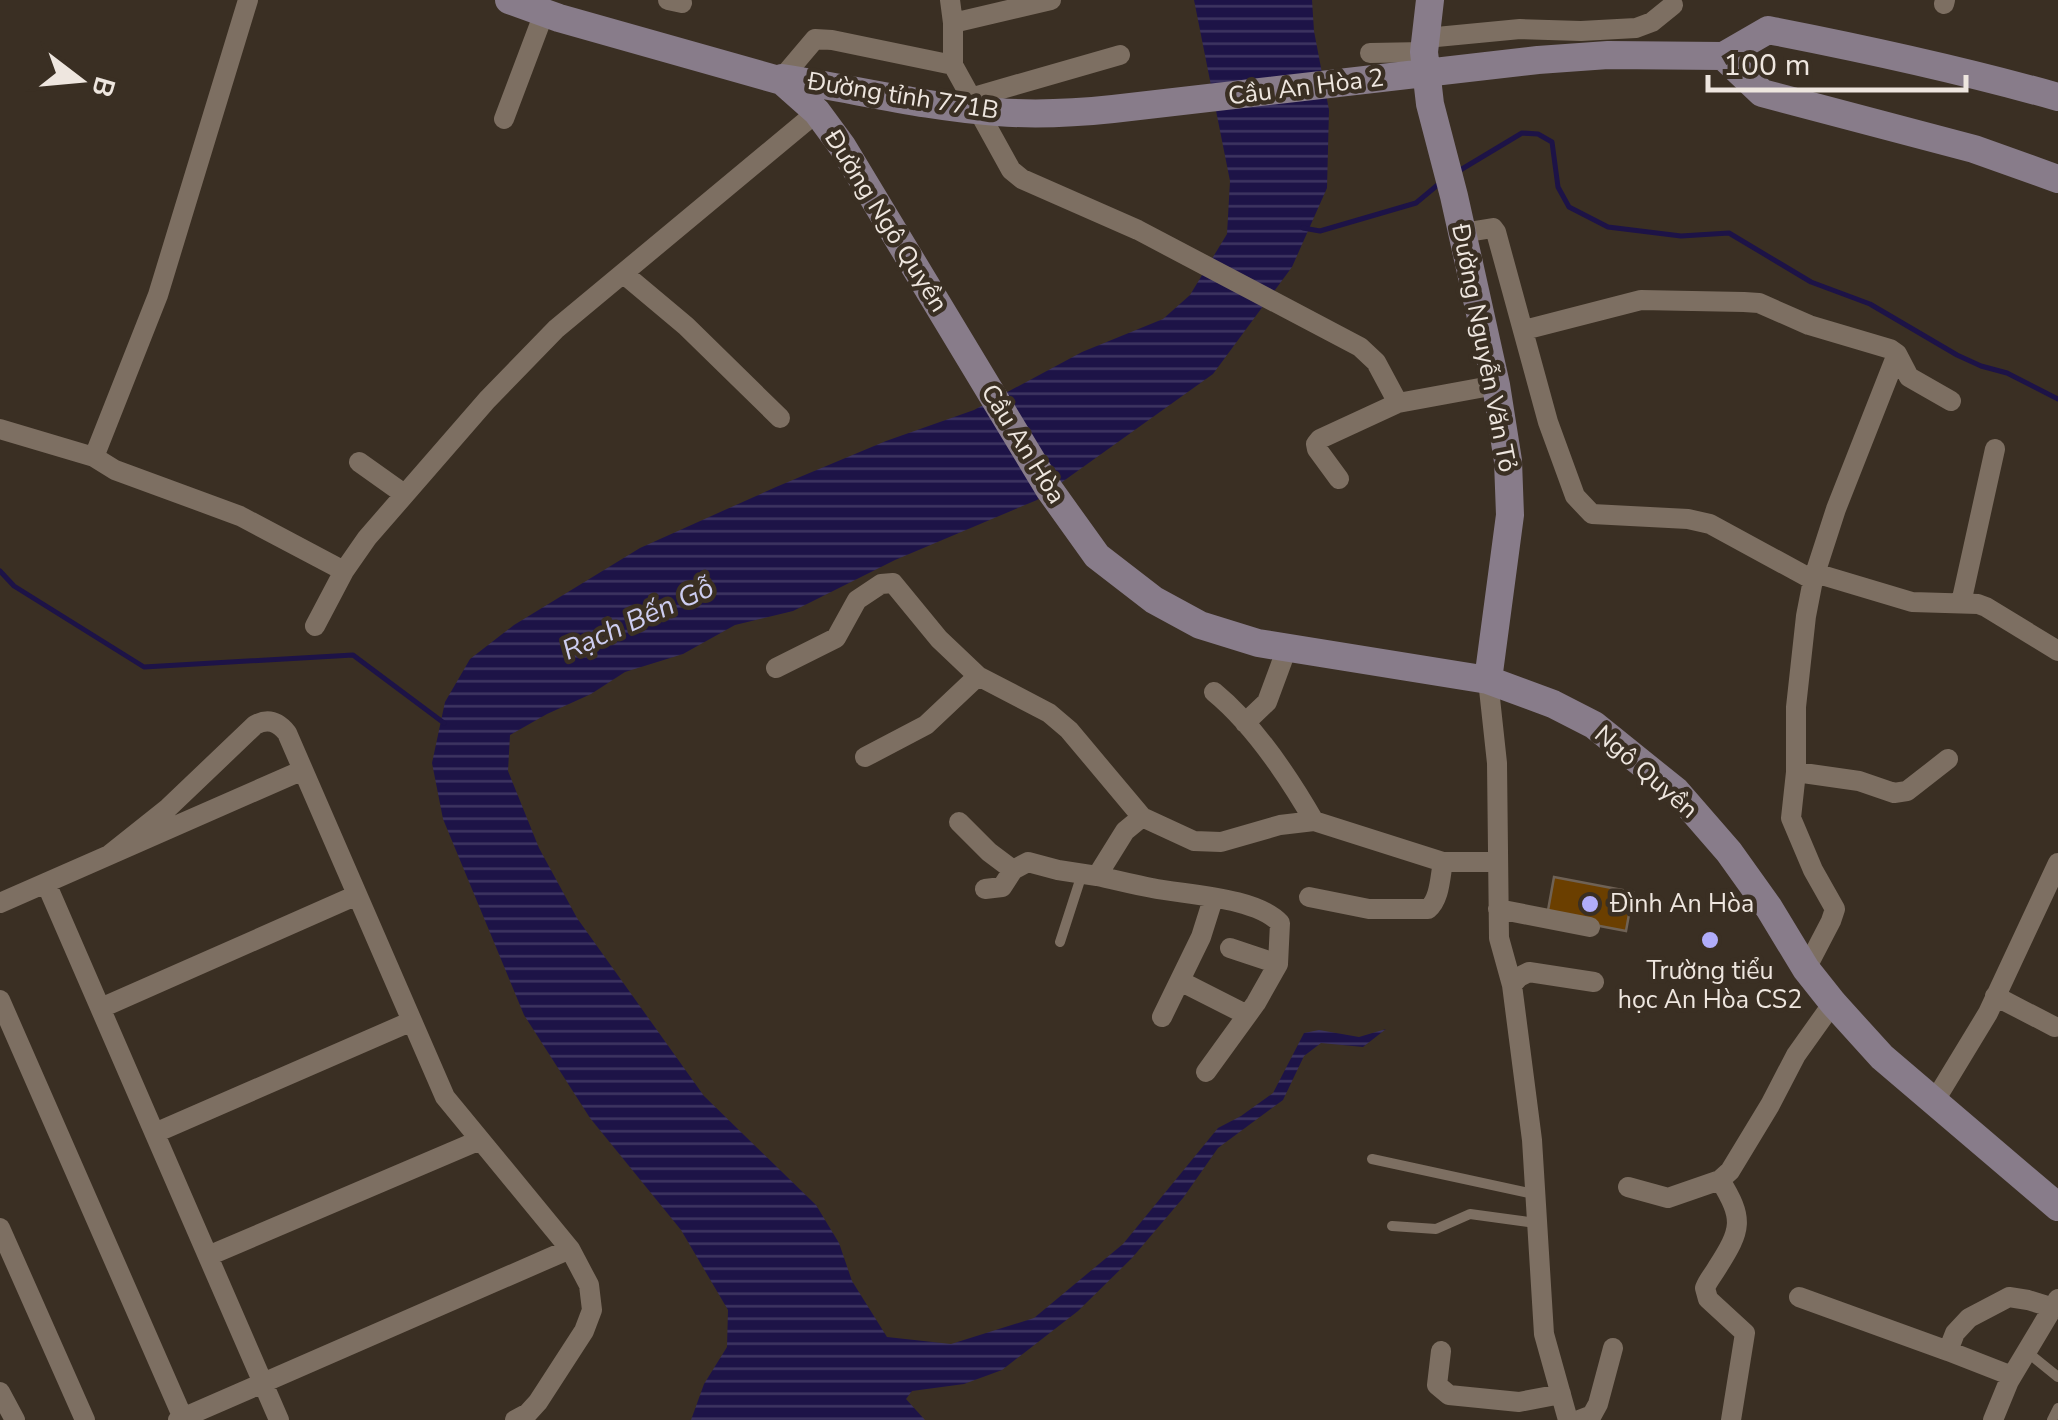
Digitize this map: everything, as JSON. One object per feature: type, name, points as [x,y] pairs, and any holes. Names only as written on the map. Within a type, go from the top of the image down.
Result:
[{"type":"street","points":[[94,457],[158,295],[248,0]]},
{"type":"street","points":[[509,0],[556,10],[782,79],[815,39],[952,65]]},
{"type":"street","points":[[950,0],[952,65],[1011,170],[1022,179],[1138,230],[1360,347],[1376,362],[1398,403]]},
{"type":"street","points":[[953,23],[1051,0]]},
{"type":"street","points":[[1425,45],[1430,0]]},
{"type":"street","points":[[1370,53],[1520,28],[1636,28],[1652,22],[1674,5]]},
{"type":"street","points":[[504,120],[556,10]]},
{"type":"street","points":[[2058,98],[1876,51],[1768,30],[1722,56],[1762,93],[1974,149],[2058,179]]},
{"type":"street","name":"Đường Nguyễn Văn Tỏ","points":[[1425,45],[1430,104],[1496,385],[1508,461],[1510,498],[1488,680]]},
{"type":"street","points":[[974,104],[1120,55]]},
{"type":"street","name":"Cầu An Hòa 2","points":[[1075,112],[1538,60],[1608,55],[1722,56]]},
{"type":"street","name":"Đường tỉnh 771B","points":[[782,79],[1037,114],[1075,112]]},
{"type":"street","name":"Đường tỉnh 771B","points":[[782,79],[817,112]]},
{"type":"street","points":[[315,626],[344,571],[367,538],[487,400],[556,328],[817,112]]},
{"type":"street","name":"Đường Ngô Quyền","points":[[817,112],[842,146],[953,330]]},
{"type":"street","points":[[1462,233],[1487,228],[1496,232],[1548,422],[1574,496],[1592,514],[1688,519],[1710,524],[1814,576],[1912,602],[1986,607],[2056,646]]},
{"type":"street","points":[[624,274],[686,326],[780,418]]},
{"type":"street","points":[[1524,330],[1641,300],[1759,303],[1809,325],[1890,350],[1909,376],[1951,401]]},
{"type":"street","name":"Cầu An Hòa","points":[[953,330],[1049,489],[1097,556]]},
{"type":"street","points":[[1806,969],[1835,909],[1812,870],[1791,818],[1796,707],[1806,616],[1814,576],[1836,509],[1896,354]]},
{"type":"street","points":[[1339,479],[1317,449],[1320,439],[1398,403],[1496,385]]},
{"type":"street","points":[[0,429],[94,457],[114,470],[240,516],[344,571]]},
{"type":"street","points":[[1960,603],[1996,448]]},
{"type":"street","points":[[359,462],[404,494]]},
{"type":"street","name":"Ngô Quyền","points":[[1097,556],[1154,600],[1200,625],[1258,643],[1488,680],[1553,704],[1594,725],[1676,791],[1729,852],[1806,969],[1882,1057],[2058,1207]]},
{"type":"street","points":[[776,668],[836,638],[857,600],[875,587],[893,583],[939,639],[978,676],[1059,722],[1086,748],[1142,817],[1194,841],[1210,843],[1280,825],[1314,821],[1443,862],[1497,862]]},
{"type":"street","points":[[1244,723],[1267,702],[1287,648]]},
{"type":"street","points":[[865,756],[926,725],[978,676]]},
{"type":"street","points":[[1488,680],[1497,764],[1499,938],[1512,984],[1532,1140],[1544,1334],[1568,1420]]},
{"type":"street","points":[[1214,692],[1230,705],[1292,783],[1314,821]]},
{"type":"street","points":[[110,855],[168,808],[259,722],[273,722],[287,733],[445,1096],[570,1249],[589,1286],[591,1318],[584,1332],[538,1402],[515,1420]]},
{"type":"street","points":[[1796,772],[1859,781],[1894,793],[1907,791],[1948,758]]},
{"type":"street","points":[[0,903],[303,770]]},
{"type":"street","points":[[1090,875],[1142,817]]},
{"type":"street","points":[[959,822],[1013,870]]},
{"type":"street","points":[[985,889],[1002,887],[1013,870],[1028,862],[1236,903],[1272,915],[1280,923],[1278,964],[1248,1015],[1206,1072]]},
{"type":"street","points":[[1310,897],[1369,910],[1428,909],[1434,904],[1443,862]]},
{"type":"street","points":[[1934,1102],[1988,1013],[2058,863]]},
{"type":"street","points":[[46,883],[279,1420]]},
{"type":"street","points":[[101,1008],[357,895]]},
{"type":"street","points":[[1162,1017],[1201,936],[1212,899]]},
{"type":"street","points":[[1498,909],[1590,927]]},
{"type":"street","points":[[1230,948],[1278,964]]},
{"type":"street","points":[[1512,984],[1529,972],[1594,982]]},
{"type":"street","points":[[1180,981],[1248,1015]]},
{"type":"street","points":[[1995,996],[2055,1027]]},
{"type":"street","points":[[0,1000],[180,1419],[570,1249]]},
{"type":"street","points":[[1628,1187],[1668,1198],[1720,1180],[1730,1171],[1796,1055],[1833,1003]]},
{"type":"street","points":[[155,1133],[412,1021]]},
{"type":"street","points":[[208,1256],[480,1140]]},
{"type":"street","points":[[1720,1180],[1738,1215],[1737,1229],[1705,1288],[1708,1299],[1745,1334],[1731,1420]]},
{"type":"street","points":[[0,1228],[84,1420]]},
{"type":"street","points":[[1800,1297],[2012,1376]]},
{"type":"street","points":[[1948,1350],[1955,1333],[1969,1318],[2008,1297],[2056,1304],[2012,1376],[1993,1420]]},
{"type":"street","points":[[1579,1420],[1592,1415],[1598,1404],[1613,1348]]},
{"type":"street","points":[[1441,1351],[1436,1385],[1448,1395],[1519,1402],[1561,1394]]},
{"type":"street","points":[[0,1392],[15,1420]]},
{"type":"lane","points":[[1060,942],[1090,875]]},
{"type":"lane","points":[[1372,1159],[1536,1194]]},
{"type":"lane","points":[[1392,1226],[1436,1229],[1470,1214],[1537,1224]]},
{"type":"lane","points":[[2027,1352],[2058,1377]]},
{"type":"lane","points":[[2052,1420],[2058,1408]]},
{"type":"water","name":"Rạch Bến Gỗ","points":[[1194,0],[1312,0],[1329,110],[1327,188],[1292,267],[1213,374],[1037,500],[895,560],[793,611],[735,625],[683,654],[625,672],[591,694],[547,714],[510,735],[508,771],[539,848],[577,918],[704,1096],[816,1205],[839,1243],[852,1281],[887,1337],[951,1344],[1034,1318],[1123,1244],[1218,1128],[1273,1093],[1304,1033],[1319,1030],[1359,1037],[1386,1029],[1363,1047],[1321,1043],[1304,1056],[1283,1100],[1218,1148],[1183,1198],[1132,1258],[1078,1311],[1002,1370],[964,1384],[912,1391],[906,1399],[925,1420],[691,1420],[704,1384],[727,1347],[728,1310],[681,1230],[590,1118],[524,1015],[443,819],[432,763],[445,702],[470,659],[514,625],[640,548],[886,441],[974,410],[1082,352],[1163,319],[1190,295],[1227,234],[1230,181]]},
{"type":"building","name":"Đình An Hòa","points":[[1554,877],[1633,892],[1626,931],[1547,916]]},
{"type":"waterway","points":[[1457,172],[1522,133],[1538,134],[1552,142],[1558,187],[1569,207],[1608,227],[1681,236],[1729,233],[1811,282],[1870,304],[1957,355],[2007,373],[2058,399]]},
{"type":"waterway","points":[[1303,228],[1320,231],[1416,203],[1440,183]]},
{"type":"waterway","points":[[0,571],[14,586],[144,667],[353,655],[444,723]]},
{"type":"place","name":"Đình An Hòa","points":[[1590,904]]},
{"type":"place","name":"Trường tiểu học An Hòa CS2","points":[[1710,940]]}]
